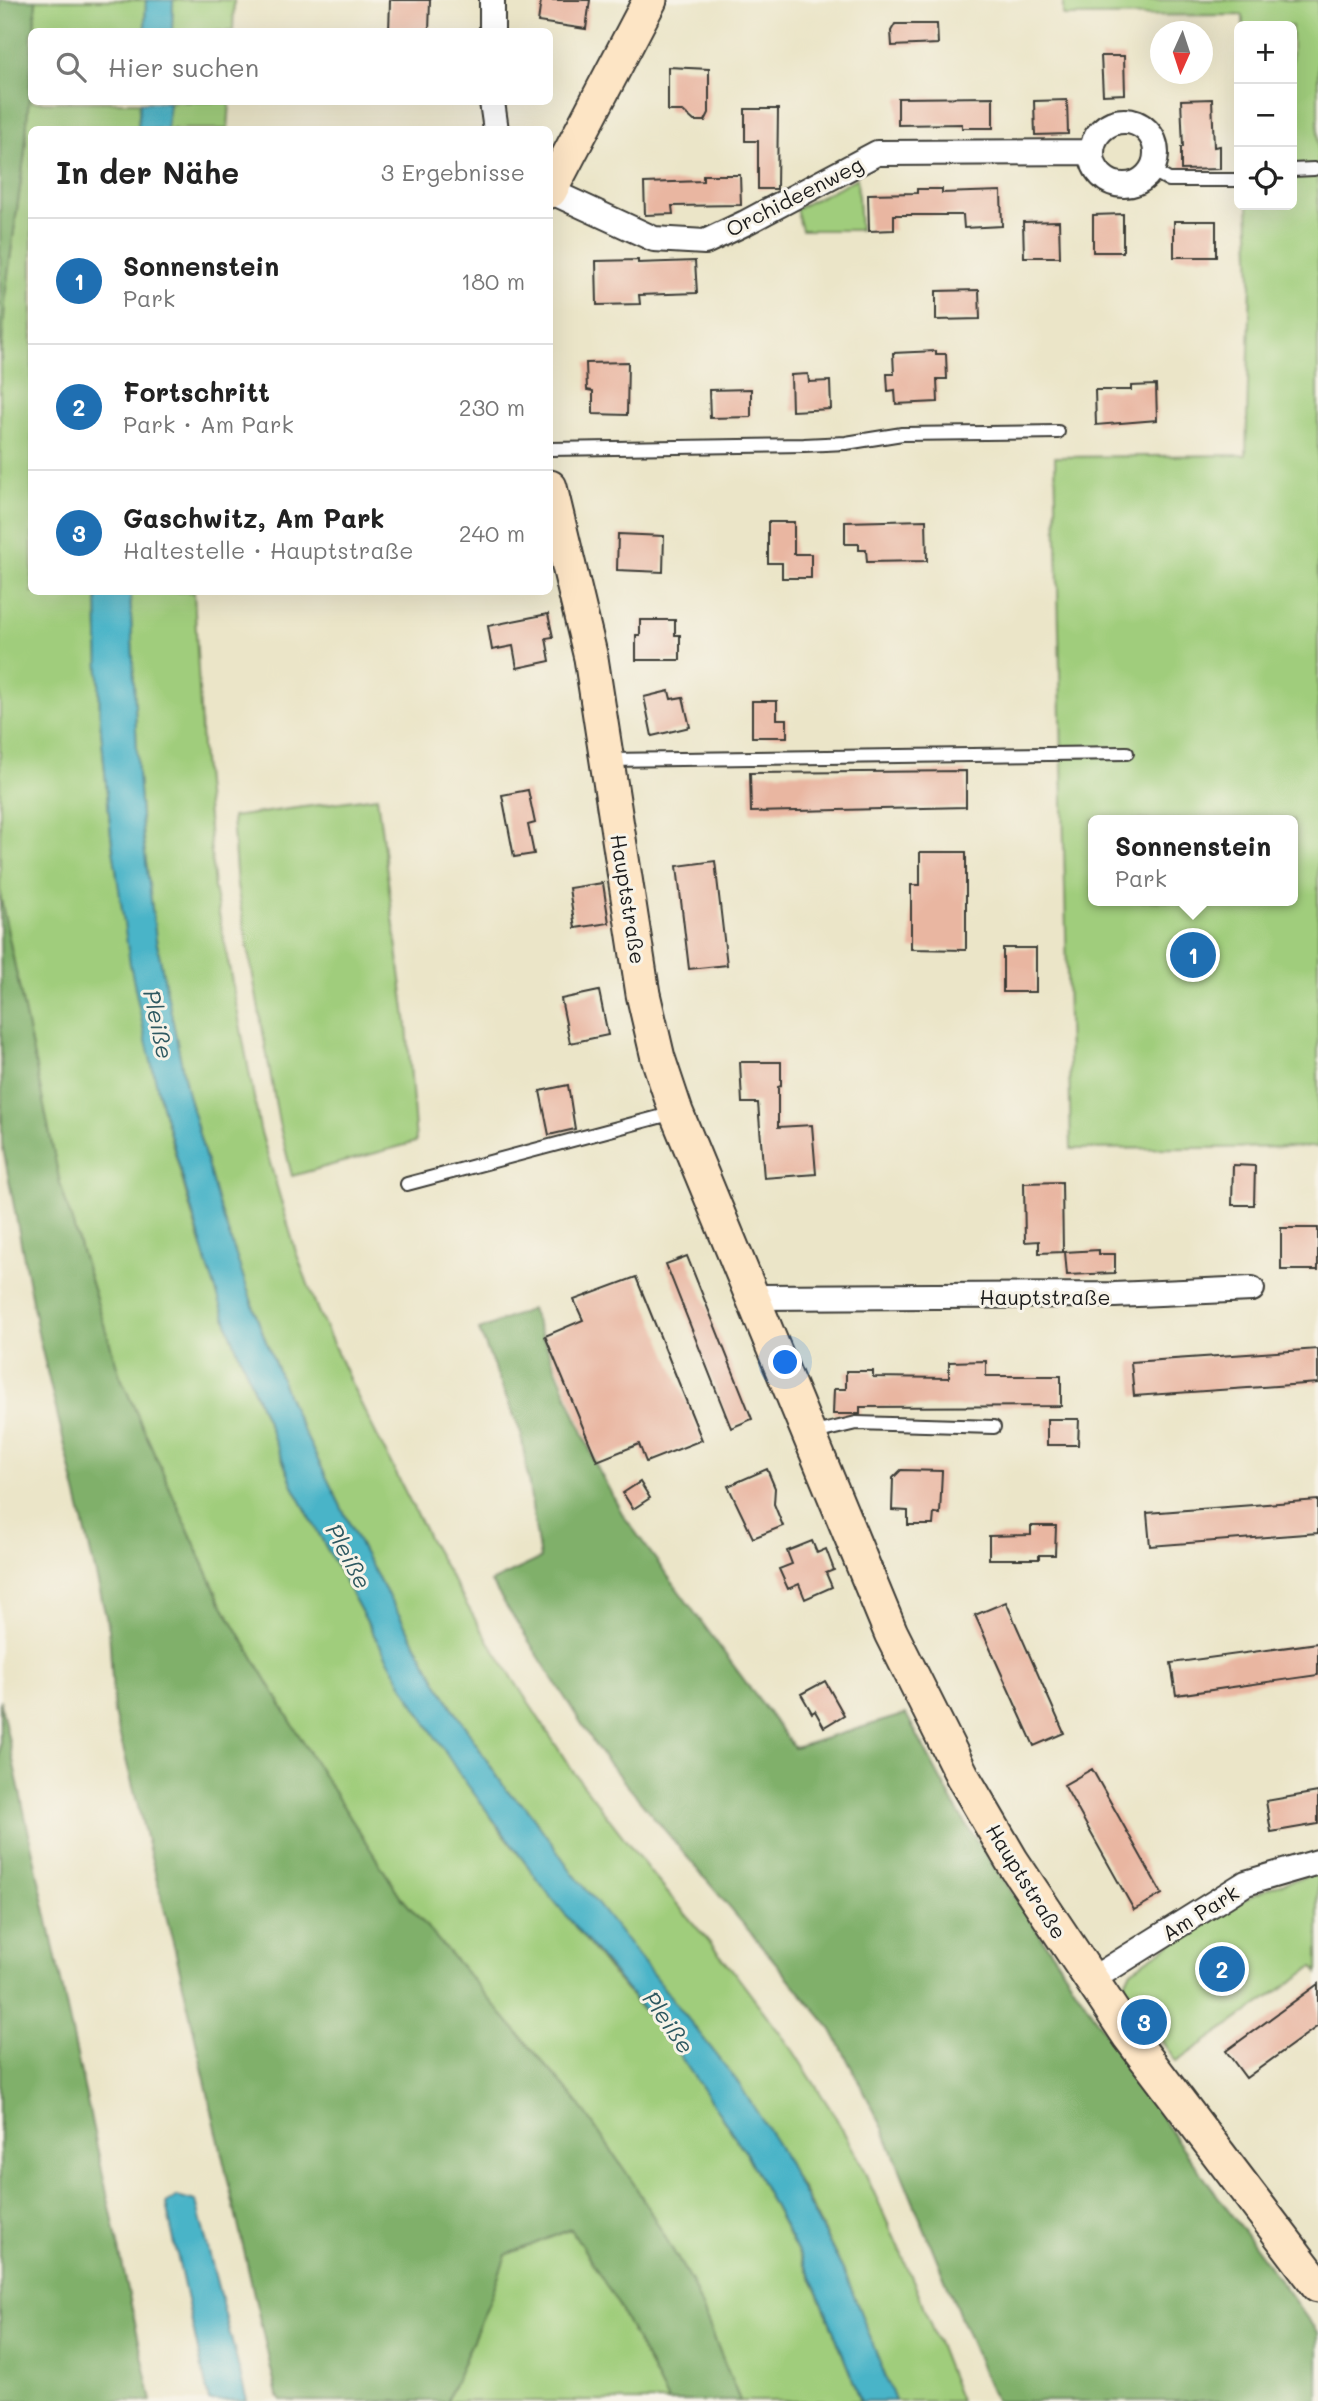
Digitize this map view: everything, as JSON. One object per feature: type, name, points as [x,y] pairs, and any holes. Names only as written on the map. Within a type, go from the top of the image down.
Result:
[{"type":"main road","points":[[553,185],[650,0]]},
{"type":"main road","name":"Hauptstraße","points":[[553,500],[591,658],[643,994],[658,1058],[676,1112],[891,1633],[963,1777],[1012,1861],[1129,2036],[1318,2285]]},
{"type":"street","points":[[492,0],[492,28]]},
{"type":"street","points":[[492,105],[495,126]]},
{"type":"street","points":[[1129,121],[1147,131],[1156,150],[1151,170],[1144,178],[1125,185],[1105,179],[1093,163],[1094,142],[1100,132],[1108,125],[1129,121]]},
{"type":"street","name":"Orchideenweg","points":[[553,192],[654,239],[705,242],[877,153],[1092,152]]},
{"type":"street","name":"Hauptstraße","points":[[753,1297],[1114,1295],[1252,1289]]},
{"type":"street","name":"Am Park","points":[[1091,1980],[1246,1883],[1318,1862]]},
{"type":"lane","points":[[1151,170],[1169,180],[1234,180]]},
{"type":"lane","points":[[1297,170],[1314,170]]},
{"type":"lane","points":[[553,449],[846,443],[902,435],[1058,432]]},
{"type":"lane","points":[[608,760],[1126,753]]},
{"type":"lane","points":[[407,1184],[676,1112]]},
{"type":"lane","points":[[810,1434],[856,1423],[994,1427]]},
{"type":"green space","points":[[0,0],[36,0],[34,28],[28,28],[28,105],[25,152],[6,289],[0,375]]},
{"type":"green space","points":[[36,0],[146,0],[145,28],[34,28]]},
{"type":"green space","points":[[173,0],[234,0],[233,28],[172,28]]},
{"type":"green space","points":[[1063,0],[1318,0],[1318,1147],[1071,1149],[1055,457],[1246,455],[1251,281],[1248,210],[1297,210],[1297,21],[1243,21],[1243,15],[1063,16]]},
{"type":"green space","points":[[28,105],[140,105],[138,126],[28,126],[28,595],[97,595],[100,720],[111,835],[121,898],[159,1095],[194,1222],[230,1332],[295,1490],[378,1642],[499,1829],[608,1969],[672,2044],[746,2153],[817,2290],[861,2401],[740,2401],[692,2283],[634,2184],[580,2105],[400,1896],[311,1756],[219,1599],[120,1376],[60,1184],[0,895],[0,375],[6,289],[25,152]]},
{"type":"green space","points":[[169,105],[230,105],[228,126],[167,126]]},
{"type":"green space","points":[[857,178],[860,230],[802,230],[796,209]]},
{"type":"green space","points":[[130,595],[194,595],[202,748],[214,888],[260,1129],[296,1252],[318,1311],[357,1396],[430,1541],[479,1626],[572,1770],[651,1873],[731,1968],[794,2052],[835,2116],[863,2168],[913,2280],[960,2401],[895,2401],[846,2276],[804,2192],[737,2081],[572,1872],[526,1807],[507,1791],[444,1694],[364,1553],[296,1416],[260,1326],[218,1203],[187,1091],[156,939],[142,831]]},
{"type":"green space","points":[[377,797],[407,1025],[416,1142],[292,1176],[279,1123],[237,886],[232,817]]},
{"type":"green space","points":[[0,895],[60,1183],[120,1376],[219,1599],[313,1759],[400,1896],[580,2105],[634,2184],[692,2283],[740,2401],[668,2401],[619,2306],[571,2229],[506,2255],[447,2401],[281,2401],[277,2395],[177,1958],[114,1713],[109,1629],[39,1338],[2,1143]]},
{"type":"green space","points":[[531,1309],[598,1469],[623,1515],[794,1748],[906,1714],[958,1812],[1179,2143],[1318,2333],[1318,2401],[995,2401],[883,2128],[832,2030],[601,1754],[491,1582],[540,1559],[521,1433],[479,1330]]},
{"type":"green space","points":[[0,1700],[152,2401],[0,2401]]},
{"type":"green space","points":[[1318,1873],[1318,1973],[1313,1967],[1176,2062],[1124,1985],[1131,1970],[1236,1903],[1274,1886]]},
{"type":"green space","points":[[572,2229],[619,2306],[668,2401],[447,2401],[506,2255]]},
{"type":"water","points":[[146,0],[173,0],[172,28],[145,28]]},
{"type":"water","points":[[140,105],[169,105],[167,126],[138,126]]},
{"type":"water","name":"Pleiße","points":[[97,595],[130,595],[142,831],[156,939],[187,1091],[218,1203],[260,1326],[296,1416],[364,1553],[444,1694],[489,1764],[507,1791],[526,1807],[572,1872],[737,2081],[779,2147],[846,2276],[895,2401],[861,2401],[817,2289],[746,2153],[672,2044],[550,1896],[458,1772],[378,1642],[295,1490],[230,1332],[208,1267],[159,1095],[130,964],[111,835],[100,720]]},
{"type":"water","points":[[177,2196],[196,2201],[247,2401],[209,2401],[166,2204]]},
{"type":"building","points":[[390,0],[430,0],[429,28],[389,28]]},
{"type":"building","points":[[541,0],[590,0],[586,29],[538,22]]},
{"type":"building","points":[[895,24],[937,24],[938,44],[892,46],[891,31]]},
{"type":"building","points":[[1101,56],[1124,56],[1125,94],[1103,95]]},
{"type":"building","points":[[668,67],[709,69],[709,113],[705,121],[694,121],[683,111],[668,111]]},
{"type":"building","points":[[993,97],[993,128],[962,128],[962,124],[898,125],[898,98]]},
{"type":"building","points":[[1212,99],[1214,147],[1220,146],[1220,169],[1181,170],[1181,100]]},
{"type":"building","points":[[1067,100],[1068,134],[1035,135],[1034,101]]},
{"type":"building","points":[[745,109],[778,109],[777,189],[758,189],[758,141],[745,141]]},
{"type":"building","points":[[703,175],[740,175],[741,205],[672,206],[673,214],[645,215],[644,183],[703,181]]},
{"type":"building","points":[[917,189],[942,189],[942,193],[1001,191],[1002,226],[964,228],[963,215],[894,215],[894,230],[869,231],[868,194],[917,193]]},
{"type":"building","points":[[1123,214],[1123,252],[1093,252],[1093,215]]},
{"type":"building","points":[[1059,221],[1060,257],[1024,257],[1023,222]]},
{"type":"building","points":[[1174,221],[1216,221],[1216,257],[1174,257]]},
{"type":"building","points":[[638,260],[638,263],[695,261],[697,293],[639,295],[640,304],[597,305],[596,261]]},
{"type":"building","points":[[979,290],[980,319],[936,320],[936,291]]},
{"type":"building","points":[[936,351],[936,354],[946,354],[947,379],[937,379],[938,402],[896,404],[895,390],[888,391],[887,374],[894,374],[893,353]]},
{"type":"building","points":[[628,362],[627,415],[593,414],[593,391],[587,390],[586,363]]},
{"type":"building","points":[[808,374],[809,382],[830,381],[831,409],[792,411],[791,375]]},
{"type":"building","points":[[1156,385],[1157,420],[1096,425],[1095,390],[1131,390],[1131,386]]},
{"type":"building","points":[[751,389],[751,417],[710,418],[709,390]]},
{"type":"building","points":[[926,520],[927,561],[867,562],[866,550],[859,550],[859,544],[845,544],[845,522]]},
{"type":"building","points":[[768,522],[794,522],[794,554],[811,554],[811,578],[782,578],[782,563],[768,563]]},
{"type":"building","points":[[618,534],[664,536],[663,572],[617,570]]},
{"type":"building","points":[[548,614],[553,637],[546,638],[550,661],[517,668],[513,646],[492,650],[488,626]]},
{"type":"building","points":[[640,620],[675,620],[675,635],[680,635],[680,660],[636,660],[636,635],[640,635]]},
{"type":"building","points":[[669,691],[671,699],[683,697],[690,727],[652,736],[644,697]]},
{"type":"building","points":[[752,701],[777,701],[777,719],[787,719],[787,737],[752,737]]},
{"type":"building","points":[[966,771],[966,807],[751,812],[750,773]]},
{"type":"building","points":[[528,790],[535,823],[528,825],[534,854],[514,857],[502,795]]},
{"type":"building","points":[[920,852],[966,852],[966,950],[911,949],[911,885],[920,885]]},
{"type":"building","points":[[715,861],[727,965],[689,969],[677,866]]},
{"type":"building","points":[[603,883],[609,923],[575,928],[569,888]]},
{"type":"building","points":[[1003,948],[1036,948],[1036,992],[1003,992]]},
{"type":"building","points":[[599,991],[608,1035],[570,1043],[561,999]]},
{"type":"building","points":[[740,1062],[781,1062],[778,1127],[812,1125],[816,1174],[764,1178],[758,1103],[742,1103]]},
{"type":"building","points":[[568,1085],[575,1129],[549,1135],[540,1091]]},
{"type":"building","points":[[1233,1165],[1255,1166],[1254,1205],[1232,1205]]},
{"type":"building","points":[[1062,1182],[1063,1252],[1039,1253],[1039,1241],[1025,1242],[1024,1183]]},
{"type":"building","points":[[1281,1228],[1318,1228],[1318,1270],[1281,1270]]},
{"type":"building","points":[[1099,1250],[1099,1254],[1115,1254],[1115,1273],[1067,1275],[1065,1252]]},
{"type":"building","points":[[687,1256],[752,1419],[731,1428],[666,1264]]},
{"type":"building","points":[[636,1277],[702,1440],[646,1462],[639,1444],[597,1461],[545,1336],[583,1320],[574,1300]]},
{"type":"building","points":[[1318,1349],[1318,1383],[1134,1396],[1131,1362]]},
{"type":"building","points":[[986,1361],[986,1376],[1061,1376],[1061,1406],[860,1407],[860,1414],[833,1414],[834,1389],[846,1389],[846,1371],[873,1371],[873,1377],[949,1378],[949,1362]]},
{"type":"building","points":[[1047,1419],[1079,1419],[1078,1445],[1047,1445]]},
{"type":"building","points":[[767,1469],[775,1488],[774,1504],[783,1526],[753,1538],[728,1486]]},
{"type":"building","points":[[901,1470],[942,1471],[940,1514],[934,1513],[933,1525],[908,1525],[908,1511],[892,1510],[893,1478]]},
{"type":"building","points":[[640,1482],[650,1498],[633,1509],[623,1493]]},
{"type":"building","points":[[1318,1500],[1318,1533],[1150,1546],[1147,1513]]},
{"type":"building","points":[[1031,1526],[1056,1526],[1055,1555],[1039,1555],[1039,1559],[989,1559],[989,1536],[1031,1535]]},
{"type":"building","points":[[812,1541],[817,1553],[826,1549],[834,1570],[826,1573],[832,1587],[805,1599],[799,1584],[788,1589],[779,1569],[792,1564],[787,1551]]},
{"type":"building","points":[[1006,1602],[1064,1733],[1034,1746],[975,1615]]},
{"type":"building","points":[[1318,1643],[1318,1675],[1176,1695],[1171,1663]]},
{"type":"building","points":[[825,1681],[844,1715],[824,1727],[801,1694]]},
{"type":"building","points":[[1092,1769],[1162,1894],[1134,1910],[1064,1785]]},
{"type":"building","points":[[1318,1792],[1318,1824],[1271,1832],[1266,1801]]},
{"type":"building","points":[[1318,1984],[1318,2026],[1246,2078],[1226,2051]]},
{"type":"place","name":"Sonnenstein","points":[[1193,955]]},
{"type":"place","name":"Fortschritt","points":[[1222,1969]]},
{"type":"place","name":"Gaschwitz, Am Park","points":[[1144,2022]]}]
